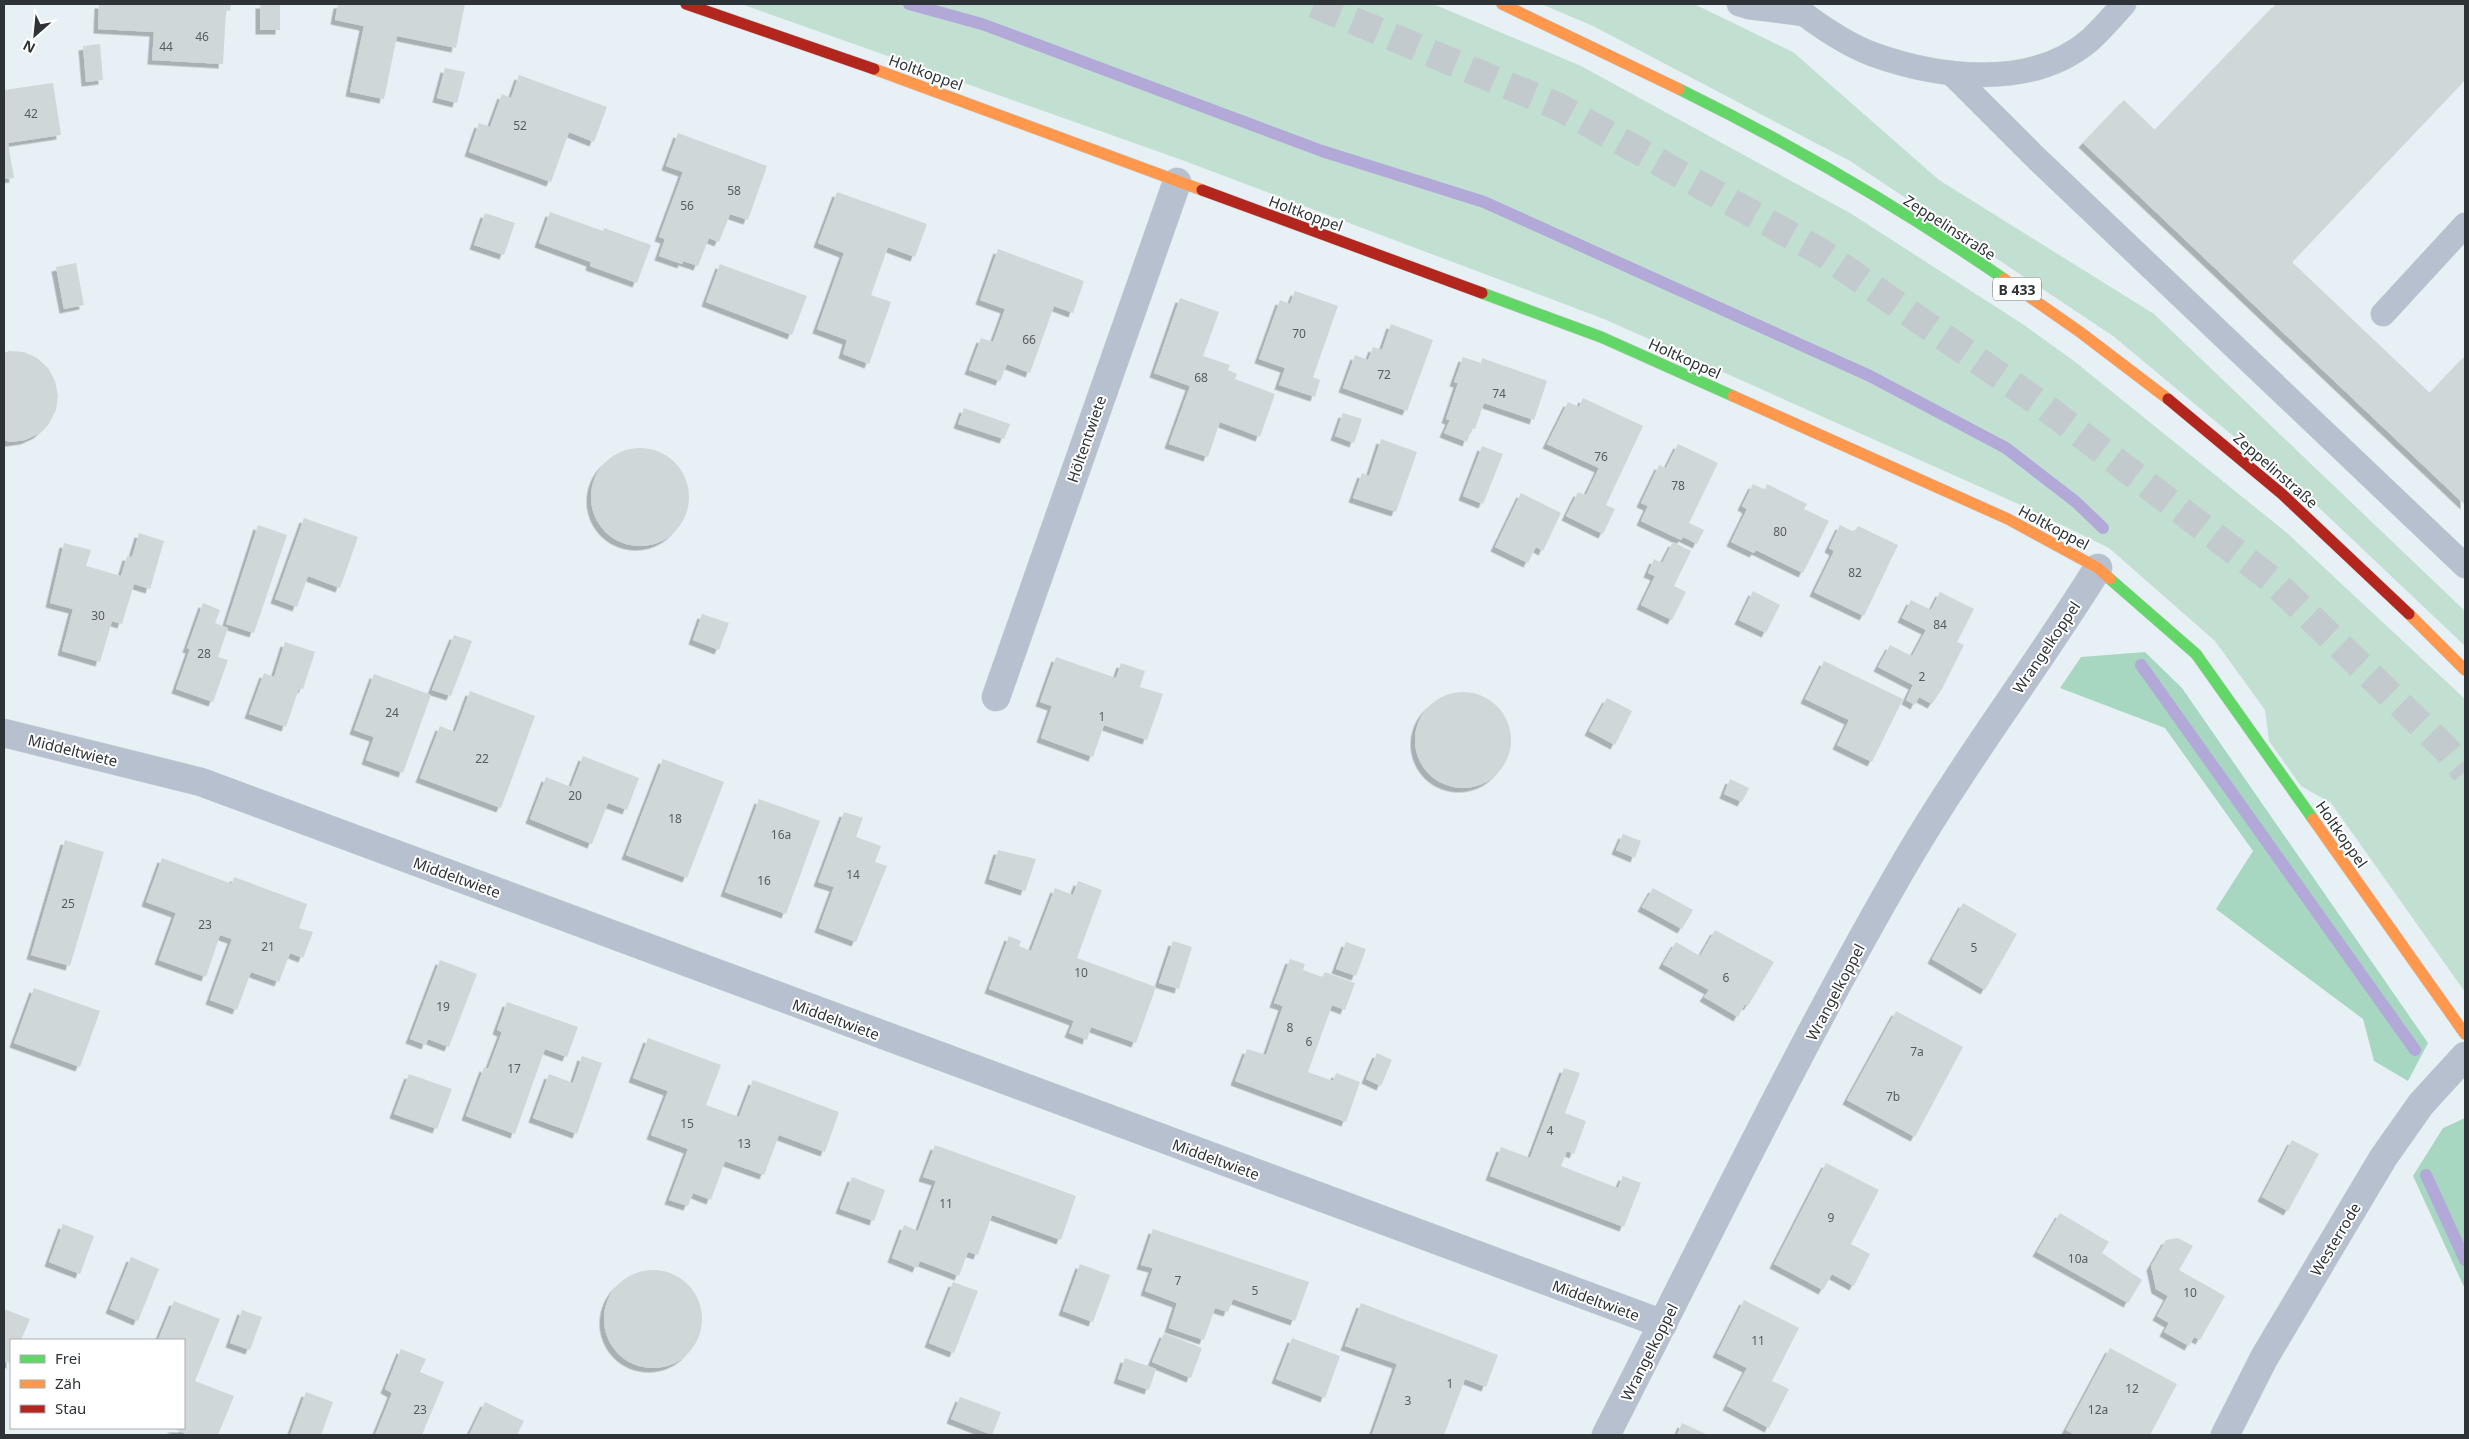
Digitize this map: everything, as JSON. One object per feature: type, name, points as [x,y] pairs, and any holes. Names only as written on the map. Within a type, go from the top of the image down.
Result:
[{"type":"main road","name":"Holtkoppel","points":[[686,4],[837,55],[1176,182],[1601,337],[2008,519],[2098,568],[2196,654],[2465,1034]]},
{"type":"main road","name":"Zeppelinstraße","points":[[1502,4],[1601,48],[1778,140],[1876,197],[1981,264],[2173,402],[2255,470],[2334,541],[2465,670]]},
{"type":"street","name":"Höltentwiete","points":[[996,697],[1176,182]]},
{"type":"street","name":"Wrangelkoppel","points":[[1606,1435],[1835,988],[1909,857],[1964,767],[2064,624],[2098,568]]},
{"type":"street","name":"Middeltwiete","points":[[4,733],[201,782],[1663,1324]]},
{"type":"street","name":"Westerrode","points":[[2225,1435],[2264,1358],[2383,1158],[2421,1104],[2465,1056]]},
{"type":"lane","points":[[1739,4],[1749,7],[1797,9],[1836,36],[1871,54],[1951,73],[1993,76],[2031,69],[2064,56],[2090,40],[2124,4]]},
{"type":"lane","points":[[1951,73],[2034,156],[2465,566]]},
{"type":"lane","points":[[2383,314],[2465,225]]},
{"type":"green space","points":[[741,4],[1433,4],[1581,66],[1850,213],[2024,325],[2074,361],[2287,533],[2465,699],[2465,992],[2331,803],[2301,786],[2269,741],[2265,710],[2215,641],[2109,548],[2025,507],[1604,319],[1182,160]]},
{"type":"green space","points":[[1541,4],[1694,4],[1793,52],[1939,180],[2154,314],[2465,611],[2465,646],[2314,503],[2113,336],[1850,161],[1593,26]]},
{"type":"green space","points":[[2145,652],[2182,688],[2428,1043],[2408,1081],[2374,1061],[2363,1019],[2216,909],[2253,851],[2165,728],[2060,688],[2081,657]]},
{"type":"green space","points":[[2465,1118],[2465,1289],[2413,1176],[2443,1128]]},
{"type":"building","points":[[99,4],[231,4],[230,11],[226,10],[223,64],[152,60],[154,32],[98,29]]},
{"type":"building","points":[[260,4],[280,4],[280,30],[260,30]]},
{"type":"building","points":[[338,4],[465,4],[456,48],[397,36],[384,99],[350,92],[364,26],[335,20]]},
{"type":"building","points":[[2276,4],[2465,4],[2465,80],[2292,262],[2430,393],[2465,356],[2465,505],[2083,143],[2124,100],[2155,130]]},
{"type":"building","points":[[100,44],[103,80],[86,82],[83,46]]},
{"type":"building","points":[[445,68],[465,72],[457,103],[437,98]]},
{"type":"building","points":[[519,75],[607,107],[594,142],[569,132],[551,182],[469,152],[479,123],[490,127],[502,94],[511,98]]},
{"type":"building","points":[[53,83],[61,135],[8,143],[14,178],[4,179],[4,90]]},
{"type":"building","points":[[678,133],[767,166],[748,220],[730,214],[719,242],[709,238],[698,266],[683,261],[682,264],[659,256],[665,239],[659,237],[683,172],[666,166]]},
{"type":"building","points":[[837,192],[927,224],[915,257],[888,247],[871,295],[891,302],[869,364],[843,354],[847,340],[817,329],[844,253],[818,243]]},
{"type":"building","points":[[550,212],[603,231],[604,228],[651,245],[637,283],[590,266],[591,262],[539,243]]},
{"type":"building","points":[[485,213],[515,223],[504,255],[474,245]]},
{"type":"building","points":[[998,249],[1084,281],[1073,313],[1054,306],[1030,373],[1007,364],[1000,381],[969,370],[981,338],[993,342],[1005,309],[980,300]]},
{"type":"building","points":[[76,263],[84,305],[64,309],[56,267]]},
{"type":"building","points":[[720,264],[807,296],[792,335],[706,302]]},
{"type":"building","points":[[1295,291],[1338,306],[1313,377],[1320,380],[1315,397],[1279,385],[1285,368],[1259,359],[1280,300],[1290,304]]},
{"type":"building","points":[[1180,298],[1219,312],[1203,356],[1230,365],[1228,370],[1237,374],[1235,379],[1275,394],[1260,437],[1220,422],[1208,457],[1169,444],[1190,386],[1154,373]]},
{"type":"building","points":[[1391,324],[1433,340],[1407,411],[1343,388],[1355,355],[1368,360],[1373,347],[1382,350]]},
{"type":"building","points":[[9,351],[24,352],[37,358],[48,368],[55,381],[58,396],[56,410],[49,424],[38,434],[25,440],[10,442],[4,440],[4,353]]},
{"type":"building","points":[[1463,357],[1481,363],[1482,358],[1547,381],[1534,420],[1484,403],[1475,429],[1472,428],[1467,442],[1444,433],[1450,420],[1446,419],[1458,383],[1454,382]]},
{"type":"building","points":[[1583,398],[1643,426],[1606,505],[1615,509],[1603,534],[1566,516],[1578,492],[1586,495],[1599,468],[1547,444],[1568,402],[1579,407]]},
{"type":"building","points":[[964,408],[1010,424],[1004,439],[958,424]]},
{"type":"building","points":[[1343,413],[1362,419],[1354,443],[1335,436]]},
{"type":"building","points":[[1381,439],[1417,452],[1396,512],[1353,498],[1362,473],[1369,476]]},
{"type":"building","points":[[1678,444],[1718,463],[1689,523],[1704,530],[1697,544],[1683,537],[1681,540],[1641,521],[1648,506],[1641,503],[1659,465],[1666,468]]},
{"type":"building","points":[[1482,446],[1503,454],[1483,504],[1463,496]]},
{"type":"building","points":[[640,448],[659,452],[674,463],[685,478],[689,497],[685,516],[674,531],[659,542],[640,546],[621,542],[606,531],[595,516],[591,497],[595,478],[606,463],[621,452]]},
{"type":"building","points":[[1753,484],[1765,490],[1767,484],[1807,504],[1804,509],[1829,521],[1803,573],[1756,550],[1754,553],[1731,542],[1747,509],[1742,506]]},
{"type":"building","points":[[1521,493],[1561,513],[1543,551],[1536,547],[1528,563],[1495,547]]},
{"type":"building","points":[[304,518],[358,537],[340,588],[308,576],[297,607],[275,599]]},
{"type":"building","points":[[258,525],[287,535],[254,633],[226,624]]},
{"type":"building","points":[[1840,525],[1854,532],[1858,526],[1898,545],[1864,616],[1814,592],[1834,551],[1829,548]]},
{"type":"building","points":[[139,533],[164,541],[150,589],[134,584],[122,624],[112,621],[100,662],[62,651],[73,609],[50,603],[64,543],[91,550],[86,566],[121,576],[127,556],[132,557]]},
{"type":"building","points":[[1673,542],[1691,551],[1674,586],[1686,592],[1672,620],[1641,605],[1655,576],[1648,573],[1654,559],[1662,563]]},
{"type":"building","points":[[1753,591],[1780,605],[1766,633],[1739,620]]},
{"type":"building","points":[[1940,592],[1974,609],[1957,642],[1964,645],[1942,689],[1932,704],[1919,697],[1915,705],[1906,700],[1913,685],[1878,667],[1890,645],[1912,656],[1926,630],[1902,618],[1911,600],[1931,610]]},
{"type":"building","points":[[203,603],[220,610],[215,623],[228,628],[218,657],[228,660],[213,702],[176,689],[190,649],[187,648]]},
{"type":"building","points":[[702,614],[729,623],[719,650],[693,640]]},
{"type":"building","points":[[454,635],[472,641],[451,696],[432,690]]},
{"type":"building","points":[[285,642],[315,652],[303,689],[299,688],[286,727],[249,714],[264,673],[274,677]]},
{"type":"building","points":[[1056,657],[1116,678],[1121,663],[1145,671],[1140,687],[1163,694],[1147,740],[1104,725],[1093,757],[1041,738],[1052,706],[1040,702]]},
{"type":"building","points":[[1824,661],[1903,699],[1872,762],[1837,745],[1849,720],[1805,699]]},
{"type":"building","points":[[374,674],[431,695],[403,773],[366,760],[374,737],[354,730]]},
{"type":"building","points":[[470,691],[535,716],[501,808],[420,778],[440,726],[455,732]]},
{"type":"building","points":[[1463,692],[1481,696],[1497,706],[1507,722],[1511,740],[1507,758],[1497,774],[1481,784],[1463,788],[1445,784],[1429,774],[1419,758],[1415,740],[1419,722],[1429,706],[1445,696]]},
{"type":"building","points":[[1607,698],[1632,711],[1615,745],[1589,731]]},
{"type":"building","points":[[583,756],[639,778],[627,810],[608,803],[592,844],[530,819],[546,777],[571,787]]},
{"type":"building","points":[[663,759],[724,782],[687,878],[626,855]]},
{"type":"building","points":[[1730,779],[1749,788],[1742,802],[1724,794]]},
{"type":"building","points":[[759,799],[820,821],[786,914],[725,892]]},
{"type":"building","points":[[844,812],[863,818],[856,837],[881,846],[875,862],[887,866],[856,942],[819,928],[834,887],[818,882]]},
{"type":"building","points":[[1623,834],[1641,841],[1635,858],[1616,850]]},
{"type":"building","points":[[65,840],[104,852],[70,966],[31,955]]},
{"type":"building","points":[[998,850],[1036,859],[1025,891],[989,879]]},
{"type":"building","points":[[162,858],[232,884],[234,877],[307,904],[299,928],[313,932],[303,958],[290,953],[279,982],[251,972],[237,1010],[210,1000],[232,939],[220,935],[206,977],[159,960],[176,913],[146,902]]},
{"type":"building","points":[[1078,881],[1102,890],[1077,958],[1156,987],[1136,1043],[1091,1027],[1087,1040],[1069,1033],[1074,1021],[989,989],[1009,936],[1021,941],[1019,946],[1031,951],[1055,888],[1073,895]]},
{"type":"building","points":[[1653,888],[1693,910],[1682,929],[1642,907]]},
{"type":"building","points":[[1963,903],[2017,934],[1985,990],[1932,959]]},
{"type":"building","points":[[1715,930],[1774,962],[1748,1006],[1745,1004],[1738,1017],[1704,997],[1709,990],[1663,964],[1676,942],[1700,956]]},
{"type":"building","points":[[1173,941],[1192,947],[1179,989],[1159,983]]},
{"type":"building","points":[[1346,942],[1366,949],[1356,976],[1336,969]]},
{"type":"building","points":[[1290,959],[1305,964],[1303,970],[1322,977],[1325,972],[1355,983],[1345,1010],[1332,1005],[1308,1072],[1333,1081],[1336,1073],[1360,1082],[1346,1122],[1235,1081],[1247,1049],[1266,1055],[1283,1006],[1274,1003]]},
{"type":"building","points":[[440,960],[477,974],[449,1047],[428,1039],[426,1045],[410,1039]]},
{"type":"building","points":[[34,988],[100,1011],[80,1067],[14,1043]]},
{"type":"building","points":[[507,1002],[578,1027],[567,1057],[545,1049],[515,1134],[466,1116],[484,1067],[488,1069],[502,1032],[497,1030]]},
{"type":"building","points":[[1896,1011],[1963,1047],[1915,1137],[1847,1100]]},
{"type":"building","points":[[648,1038],[721,1065],[706,1105],[739,1117],[753,1080],[839,1112],[825,1152],[779,1135],[764,1175],[725,1161],[711,1200],[693,1193],[688,1206],[669,1200],[688,1149],[651,1135],[668,1091],[633,1078]]},
{"type":"building","points":[[1377,1053],[1392,1060],[1381,1086],[1366,1079]]},
{"type":"building","points":[[582,1056],[602,1063],[577,1134],[533,1118],[549,1074],[573,1083]]},
{"type":"building","points":[[1564,1068],[1580,1073],[1565,1113],[1586,1121],[1574,1154],[1567,1151],[1561,1166],[1618,1188],[1623,1176],[1641,1183],[1624,1227],[1490,1176],[1501,1147],[1530,1158]]},
{"type":"building","points":[[409,1074],[452,1089],[437,1129],[394,1114]]},
{"type":"building","points":[[2292,1140],[2319,1154],[2288,1211],[2262,1197]]},
{"type":"building","points":[[935,1145],[1076,1196],[1061,1240],[992,1215],[978,1255],[968,1252],[959,1276],[920,1261],[917,1268],[892,1258],[904,1225],[918,1231],[936,1181],[923,1177]]},
{"type":"building","points":[[1826,1163],[1879,1190],[1851,1244],[1870,1254],[1854,1286],[1832,1274],[1823,1290],[1774,1264]]},
{"type":"building","points":[[852,1177],[885,1190],[874,1221],[840,1209]]},
{"type":"building","points":[[2060,1213],[2109,1242],[2102,1253],[2142,1280],[2128,1303],[2037,1252]]},
{"type":"building","points":[[63,1224],[94,1236],[80,1274],[49,1262]]},
{"type":"building","points":[[1153,1229],[1309,1282],[1295,1321],[1233,1299],[1228,1312],[1215,1308],[1204,1340],[1169,1328],[1177,1303],[1145,1291],[1153,1268],[1141,1265]]},
{"type":"building","points":[[2178,1238],[2193,1246],[2179,1270],[2225,1296],[2200,1340],[2194,1337],[2189,1346],[2164,1332],[2169,1323],[2157,1316],[2168,1296],[2156,1289],[2151,1266],[2166,1240]]},
{"type":"building","points":[[131,1257],[159,1269],[138,1321],[110,1309]]},
{"type":"building","points":[[1080,1264],[1110,1275],[1093,1322],[1063,1311]]},
{"type":"building","points":[[653,1270],[663,1271],[680,1278],[694,1292],[701,1309],[701,1329],[694,1346],[680,1360],[663,1367],[653,1368],[643,1367],[626,1360],[612,1346],[605,1329],[604,1319],[605,1309],[612,1292],[626,1278],[643,1271]]},
{"type":"building","points":[[953,1282],[978,1291],[954,1353],[929,1343]]},
{"type":"building","points":[[1744,1300],[1799,1328],[1772,1381],[1789,1389],[1769,1428],[1727,1406],[1747,1368],[1717,1353]]},
{"type":"building","points":[[174,1301],[220,1319],[195,1381],[234,1396],[218,1435],[189,1435],[174,1429],[185,1429],[185,1339],[158,1339]]},
{"type":"building","points":[[1361,1303],[1498,1355],[1486,1387],[1465,1379],[1444,1435],[1372,1435],[1397,1364],[1345,1346]]},
{"type":"building","points":[[4,1309],[30,1319],[21,1339],[10,1339],[10,1364],[4,1361]]},
{"type":"building","points":[[242,1310],[262,1317],[250,1350],[230,1343]]},
{"type":"building","points":[[1164,1333],[1202,1348],[1191,1378],[1152,1362]]},
{"type":"building","points":[[1292,1338],[1340,1356],[1325,1398],[1276,1379]]},
{"type":"building","points":[[2110,1348],[2177,1384],[2150,1435],[2075,1435],[2066,1430]]},
{"type":"building","points":[[401,1349],[426,1359],[420,1372],[444,1382],[422,1435],[375,1435],[392,1393],[385,1389]]},
{"type":"building","points":[[1125,1358],[1156,1369],[1149,1390],[1118,1379]]},
{"type":"building","points":[[306,1392],[333,1402],[321,1435],[290,1435]]},
{"type":"building","points":[[960,1397],[1001,1412],[992,1435],[951,1419]]},
{"type":"building","points":[[485,1402],[524,1421],[517,1435],[469,1435]]},
{"type":"building","points":[[1682,1423],[1708,1435],[1677,1435]]},
{"type":"waterway","points":[[909,4],[982,24],[1322,151],[1484,202],[1870,376],[2006,448],[2076,502],[2103,528]]},
{"type":"waterway","points":[[2141,665],[2415,1050]]},
{"type":"waterway","points":[[2426,1175],[2465,1260]]},
{"type":"tunnel","points":[[1314,4],[1559,107],[1821,252],[2045,407],[2272,580],[2444,747],[2465,772]]},
{"type":"traffic: fast","points":[[1679,89],[1763,132],[1845,178],[1926,227],[2004,279]]},
{"type":"traffic: fast","points":[[1482,293],[1601,337],[1733,396]]},
{"type":"traffic: fast","points":[[2110,579],[2196,654],[2313,819]]},
{"type":"traffic: slow","points":[[1502,4],[1679,89]]},
{"type":"traffic: slow","points":[[874,69],[1202,190]]},
{"type":"traffic: slow","points":[[2004,279],[2080,332],[2168,399]]},
{"type":"traffic: slow","points":[[1733,396],[2008,519],[2098,568],[2110,579]]},
{"type":"traffic: slow","points":[[2409,614],[2465,670]]},
{"type":"traffic: slow","points":[[2313,819],[2465,1034]]},
{"type":"traffic: jam","points":[[686,4],[874,69]]},
{"type":"traffic: jam","points":[[1202,190],[1482,293]]},
{"type":"traffic: jam","points":[[2168,399],[2282,494],[2409,614]]}]
